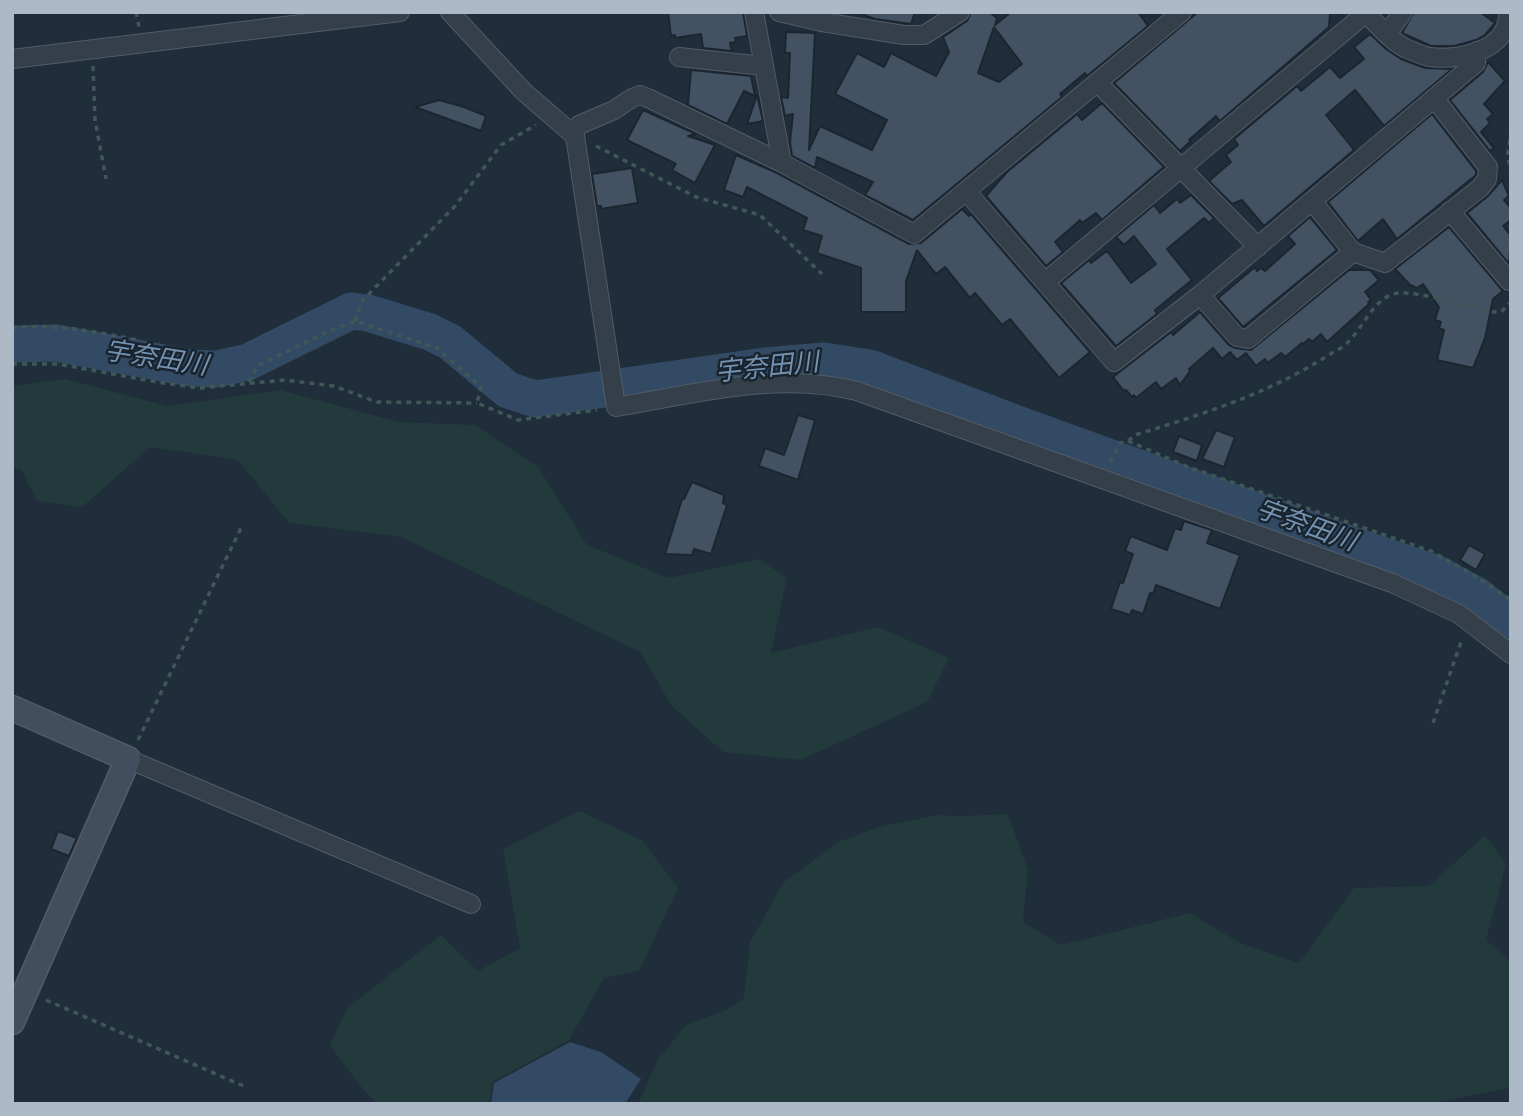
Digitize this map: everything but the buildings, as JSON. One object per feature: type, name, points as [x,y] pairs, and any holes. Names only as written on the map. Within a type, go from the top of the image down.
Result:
[{"type":"street","points":[[12,60],[400,12]]},
{"type":"street","points":[[450,12],[524,92],[574,139]]},
{"type":"street","points":[[754,12],[782,163]]},
{"type":"street","points":[[779,12],[822,22],[904,35],[924,35],[960,12]]},
{"type":"street","points":[[1182,12],[915,234],[782,163],[640,95],[579,125],[574,139],[616,404],[744,387],[807,383],[838,386],[888,401],[1392,583],[1471,622],[1511,654]]},
{"type":"street","points":[[1387,34],[1403,12]]},
{"type":"street","points":[[1045,282],[1365,13],[1393,41],[1427,57],[1460,57],[1487,49],[1502,36],[1509,22],[1508,12]]},
{"type":"street","points":[[966,191],[1114,362],[1200,295],[1476,63],[1477,51]]},
{"type":"street","points":[[679,57],[764,66]]},
{"type":"street","points":[[1097,82],[1258,247]]},
{"type":"street","points":[[1312,201],[1353,252],[1385,263],[1480,188],[1487,179],[1488,167],[1434,98]]},
{"type":"street","points":[[1450,211],[1509,281]]},
{"type":"street","points":[[1200,295],[1237,337],[1248,339],[1353,252]]},
{"type":"street","points":[[12,708],[471,904]]},
{"type":"street","points":[[12,1022],[128,759]]},
{"type":"path","points":[[92,49],[95,120],[106,179]]},
{"type":"path","points":[[1511,95],[1511,120]]},
{"type":"path","points":[[355,321],[362,301],[455,206],[501,145],[552,116]]},
{"type":"path","points":[[1511,130],[1508,153],[1511,176]]},
{"type":"path","points":[[574,139],[592,144],[696,197],[760,215],[822,274]]},
{"type":"path","points":[[1116,448],[1135,435],[1217,410],[1294,376],[1349,341],[1365,319],[1389,296],[1398,293],[1414,294],[1493,312],[1501,312],[1511,302]]},
{"type":"path","points":[[249,382],[257,366],[355,321],[437,348],[481,387],[477,403]]},
{"type":"path","points":[[12,328],[74,327],[138,340]]},
{"type":"path","points":[[12,364],[58,364],[157,383],[199,388],[285,380],[334,386],[377,402],[477,403],[518,420],[616,404]]},
{"type":"path","points":[[1128,441],[1188,467],[1431,551],[1511,600]]},
{"type":"path","points":[[128,759],[241,528]]},
{"type":"path","points":[[1433,723],[1464,633],[1471,622]]},
{"type":"path","points":[[26,991],[246,1087]]},
{"type":"green space","points":[[65,379],[167,406],[280,390],[399,422],[475,425],[538,467],[587,545],[669,578],[759,559],[787,578],[771,653],[878,627],[949,658],[927,702],[801,760],[723,752],[672,706],[640,652],[401,537],[289,523],[238,460],[150,447],[82,507],[37,501],[21,469],[12,468],[12,386]]},
{"type":"green space","points":[[579,811],[642,840],[678,888],[639,971],[604,978],[569,1040],[493,1082],[489,1104],[378,1104],[330,1046],[347,1008],[441,935],[478,971],[520,948],[503,849]]},
{"type":"green space","points":[[1008,814],[1028,870],[1023,922],[1061,945],[1190,913],[1240,943],[1299,963],[1354,888],[1429,886],[1485,835],[1506,864],[1486,940],[1511,962],[1511,1088],[1425,1104],[638,1104],[657,1061],[686,1025],[726,1010],[744,998],[750,942],[784,882],[838,842],[883,826],[937,815]]},
{"type":"water","points":[[570,1042],[601,1052],[641,1079],[625,1104],[491,1104],[494,1083]]},
{"type":"waterway","name":"宇奈田川","points":[[12,344],[56,343],[190,368],[217,369],[248,362],[351,311],[368,313],[430,332],[450,342],[508,390],[535,399],[765,366],[824,361],[870,368],[1020,425],[1435,573],[1476,595],[1511,623]]}]
